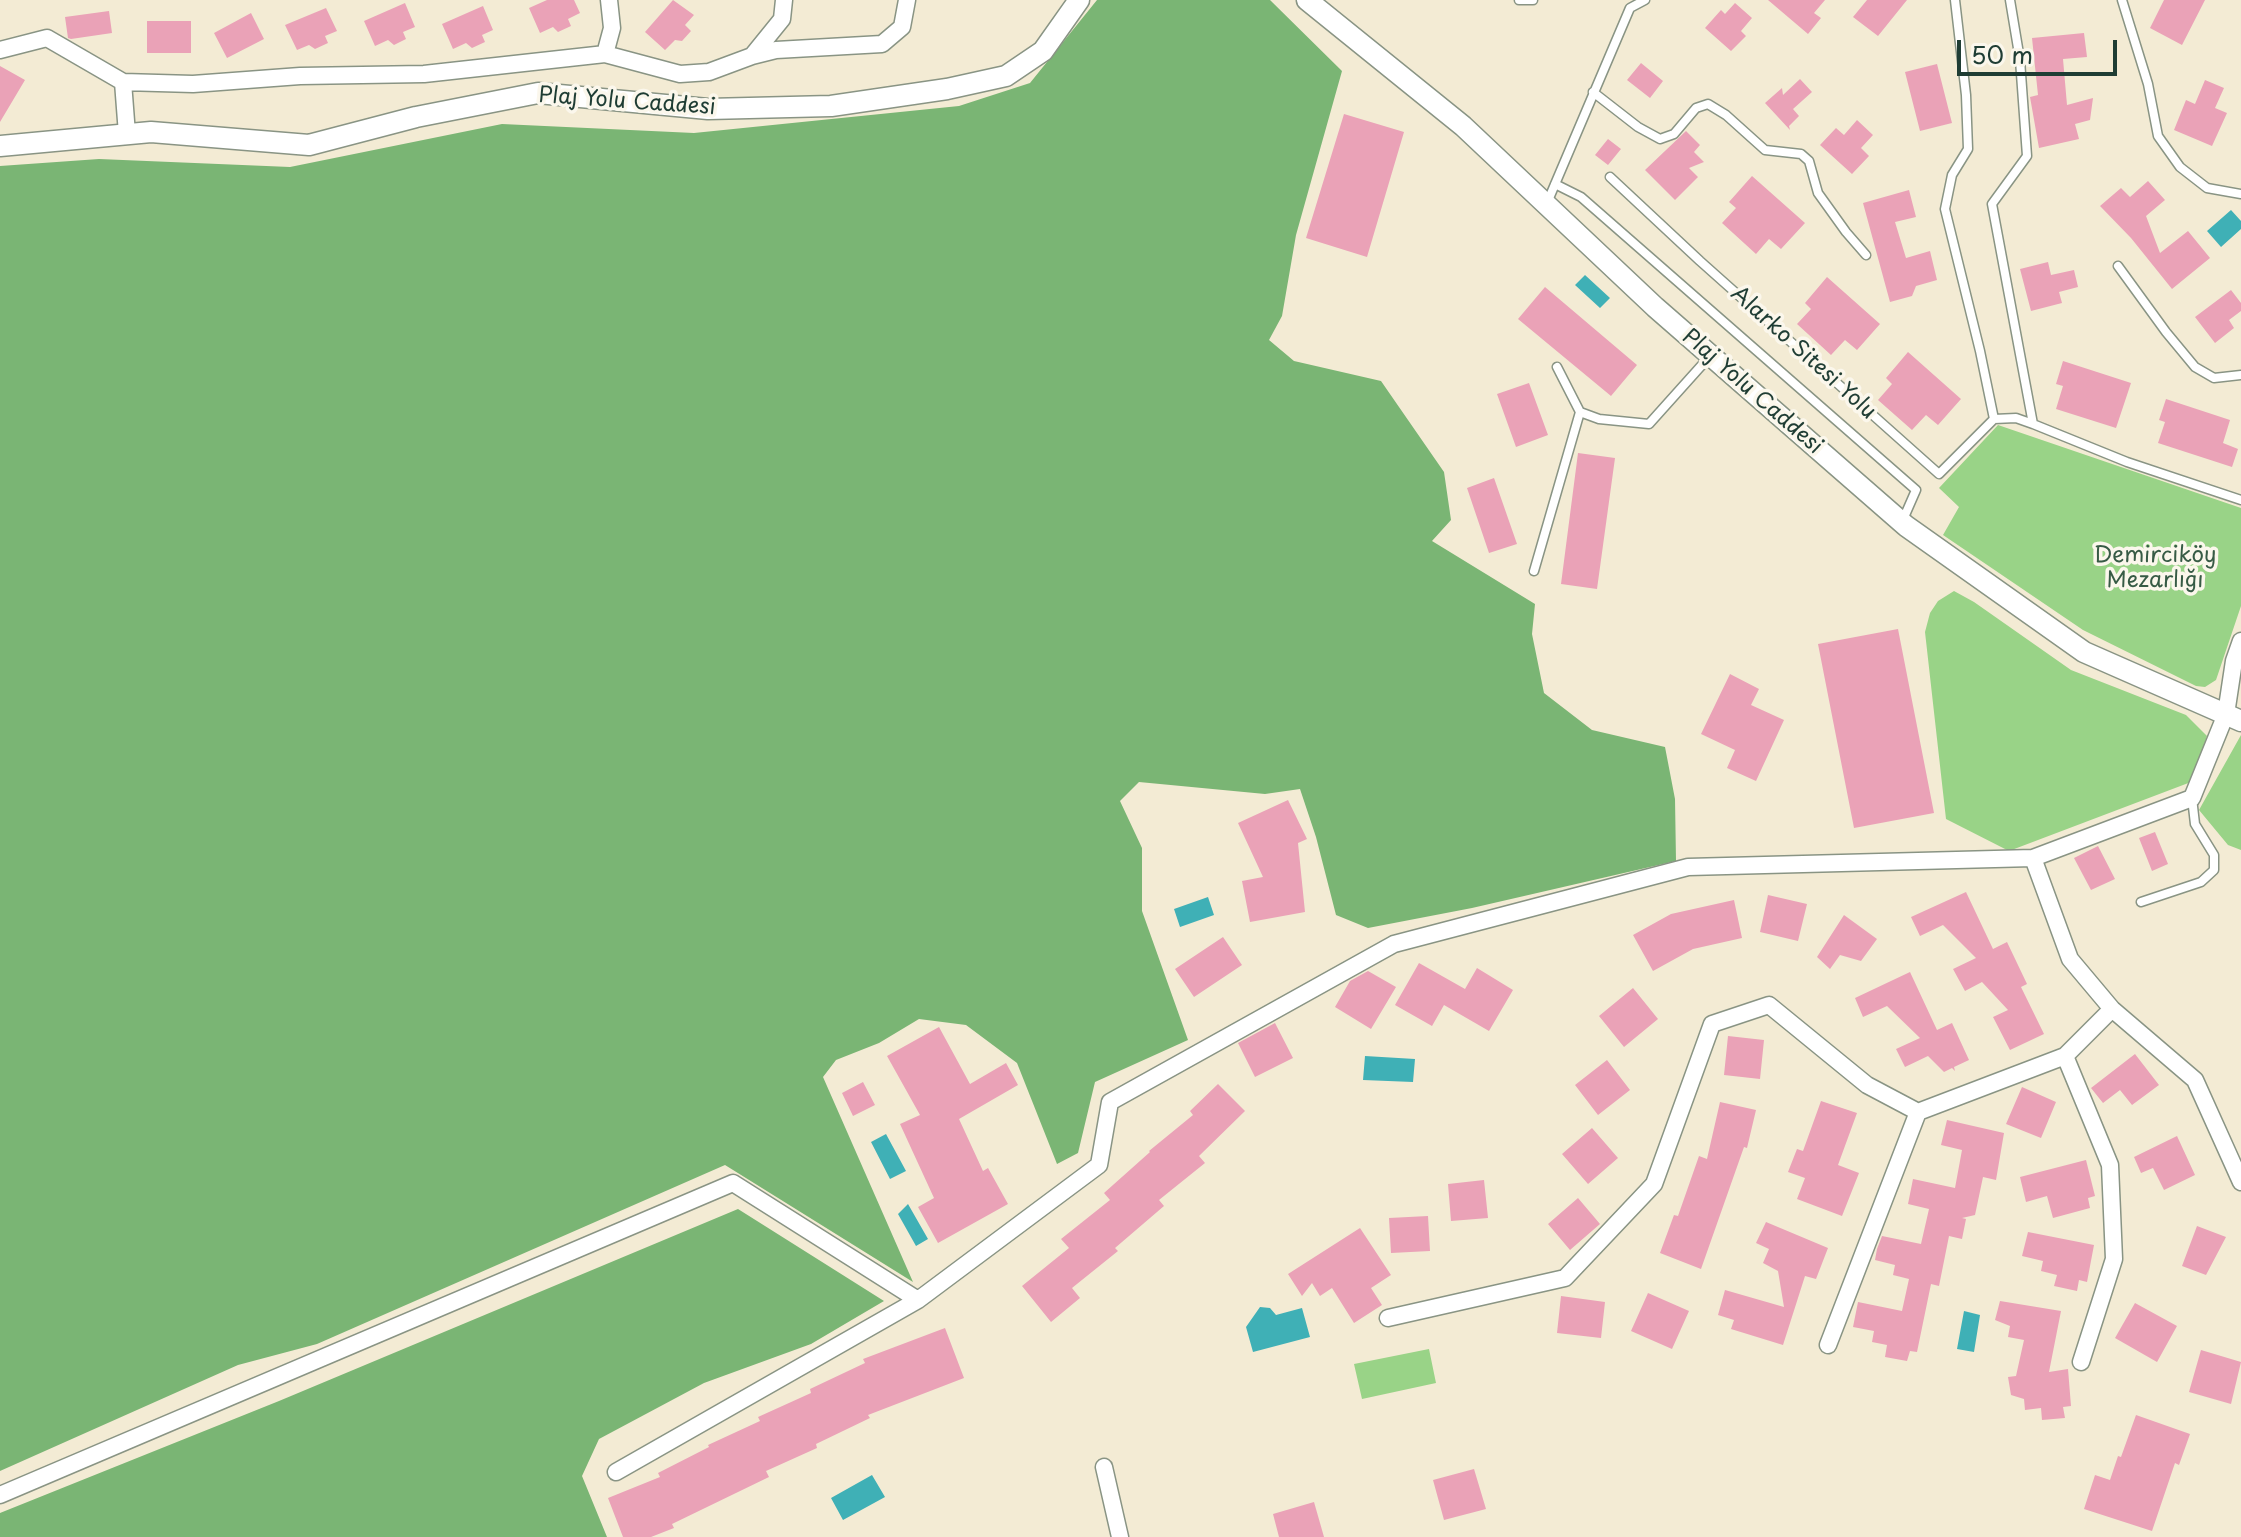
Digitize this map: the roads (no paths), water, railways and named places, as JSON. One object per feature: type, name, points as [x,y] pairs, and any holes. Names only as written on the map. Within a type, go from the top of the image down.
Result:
[{"type":"street","points":[[605,54],[612,28],[609,0]]},
{"type":"street","points":[[752,56],[782,19],[784,0]]},
{"type":"street","points":[[0,50],[47,38],[123,82],[193,84],[300,76],[424,74],[605,54],[680,74],[709,72],[776,50],[882,44],[902,27],[907,0]]},
{"type":"street","name":"Plaj Yolu Caddesi","points":[[0,146],[151,132],[309,145],[416,117],[538,93],[708,109],[831,106],[947,89],[1006,76],[1043,51],[1079,0]]},
{"type":"street","name":"Plaj Yolu Caddesi","points":[[1307,0],[1463,126],[1655,307],[1902,523],[2084,652],[2233,717]]},
{"type":"street","points":[[123,82],[127,134]]},
{"type":"street","points":[[616,1472],[918,1300],[1099,1165],[1110,1102],[1394,944],[1688,867],[2033,858],[2192,798],[2233,717],[2234,661],[2241,641]]},
{"type":"street","points":[[2033,858],[2070,959],[2112,1009],[2195,1080],[2241,1182]]},
{"type":"street","points":[[1388,1318],[1565,1278],[1654,1184],[1712,1024],[1769,1005],[1867,1085],[1918,1112]]},
{"type":"street","points":[[1828,1345],[1918,1112],[2065,1056],[2112,1009]]},
{"type":"street","points":[[2065,1056],[2110,1165],[2114,1259],[2081,1362]]},
{"type":"street","points":[[0,1495],[733,1183],[918,1300]]},
{"type":"street","points":[[1104,1467],[1120,1537]]},
{"type":"lane","points":[[1519,0],[1533,0]]},
{"type":"lane","points":[[1547,203],[1629,4],[1645,0]]},
{"type":"lane","points":[[1955,0],[1966,95],[1968,149],[1952,175],[1945,209],[1994,419],[2016,418],[2127,462],[2241,500]]},
{"type":"lane","points":[[2010,0],[2020,60],[2027,156],[1992,204],[2033,424]]},
{"type":"lane","points":[[2122,0],[2148,84],[2158,136],[2180,167],[2207,188],[2241,194]]},
{"type":"lane","points":[[1593,92],[1638,127],[1660,139],[1674,134],[1696,108],[1708,104],[1726,115],[1765,150],[1801,154],[1809,161],[1818,193],[1866,255]]},
{"type":"lane","name":"Alarko Sitesi Yolu","points":[[1610,177],[1939,474],[1994,419]]},
{"type":"lane","points":[[1555,184],[1581,197],[1916,490],[1902,523]]},
{"type":"lane","points":[[2118,266],[2195,367],[2214,378],[2241,375]]},
{"type":"lane","points":[[1557,367],[1580,412],[1599,419],[1649,424],[1710,355]]},
{"type":"lane","points":[[1534,571],[1580,412]]},
{"type":"lane","points":[[2141,902],[2201,882],[2214,870],[2214,855],[2195,824],[2192,798]]},
{"type":"water","points":[[2231,210],[2241,221],[2241,229],[2221,247],[2207,231]]},
{"type":"water","points":[[1585,275],[1610,298],[1600,308],[1575,285]]},
{"type":"water","points":[[1208,897],[1214,915],[1180,927],[1174,909]]},
{"type":"water","points":[[1365,1056],[1415,1059],[1413,1082],[1363,1080]]},
{"type":"water","points":[[886,1134],[906,1171],[890,1179],[871,1142]]},
{"type":"water","points":[[908,1204],[928,1239],[916,1246],[898,1214]]},
{"type":"water","points":[[1260,1307],[1270,1308],[1276,1315],[1302,1308],[1310,1337],[1253,1352],[1246,1327]]},
{"type":"water","points":[[1964,1311],[1980,1315],[1974,1352],[1957,1349]]},
{"type":"water","points":[[872,1475],[885,1497],[843,1520],[831,1498]]},
{"type":"park label","name":"Demirciköy Mezarlığı","points":[[2155,568]]}]
